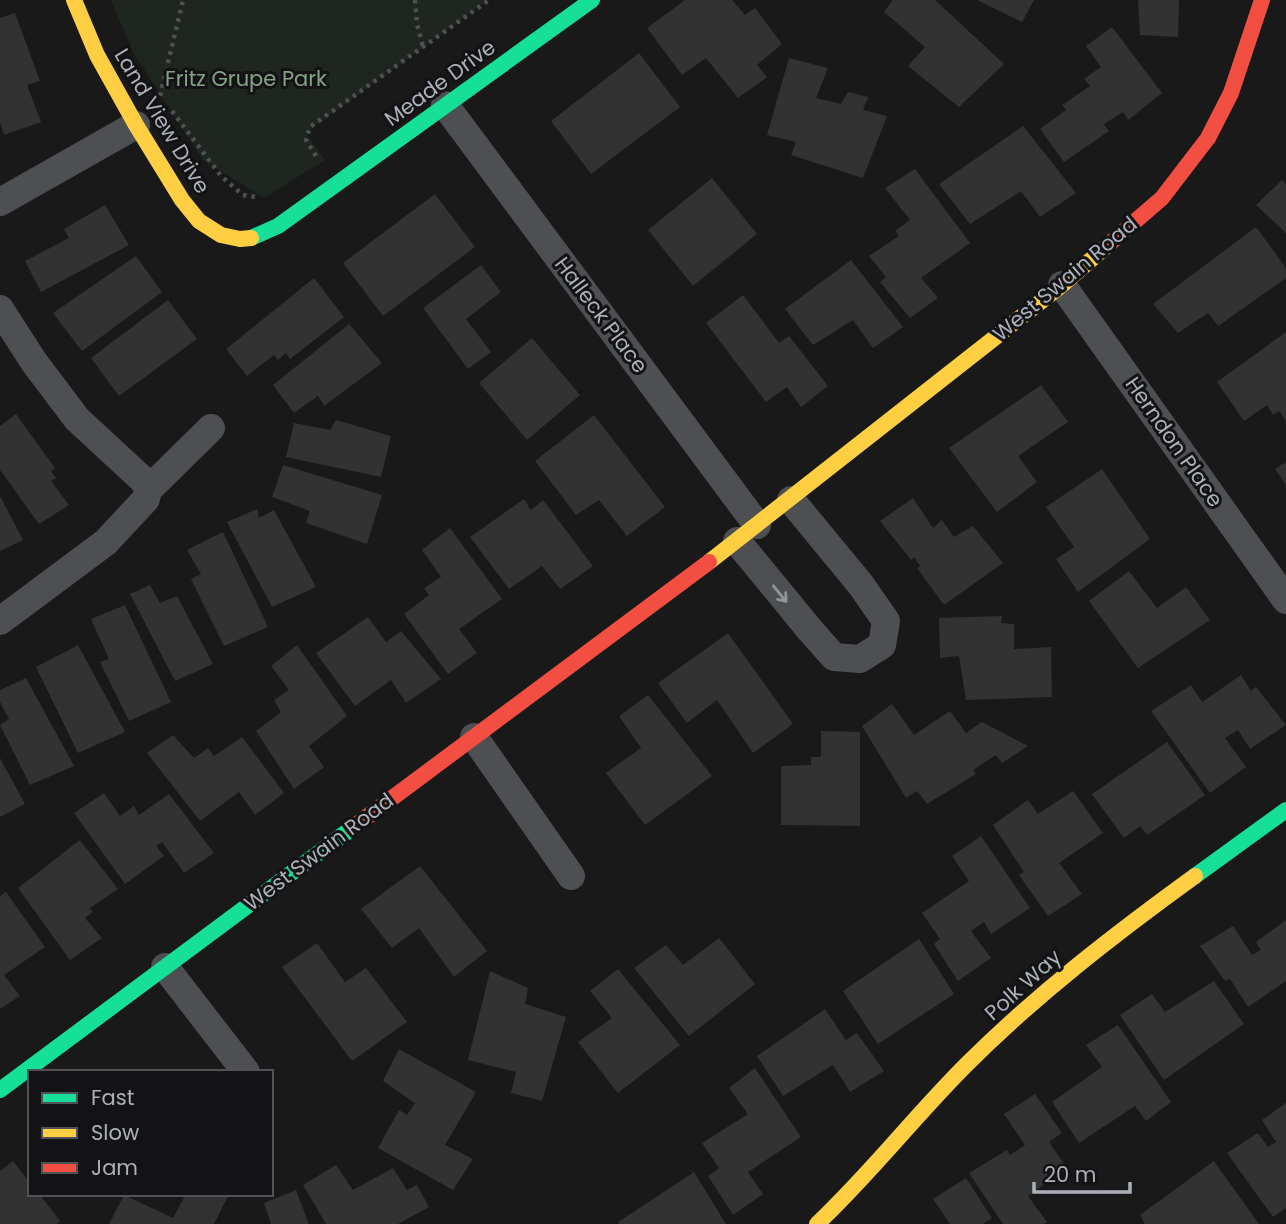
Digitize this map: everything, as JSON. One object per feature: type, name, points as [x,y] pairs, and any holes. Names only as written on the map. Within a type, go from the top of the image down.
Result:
[{"type":"street","name":"Land View Drive","points":[[74,0],[97,55],[136,125],[182,200],[199,221],[221,236],[252,238],[278,226],[312,201]]},
{"type":"street","name":"Meade Drive","points":[[312,201],[592,0]]},
{"type":"street","name":"West Swain Road","points":[[0,1090],[791,500],[1062,285],[1162,198],[1208,138],[1231,93],[1262,0]]},
{"type":"street","name":"Halleck Place","points":[[445,105],[747,533]]},
{"type":"street","points":[[0,202],[136,125]]},
{"type":"street","name":"Herndon Place","points":[[1062,285],[1286,600]]},
{"type":"street","points":[[0,309],[34,362],[77,419],[144,481],[148,490]]},
{"type":"street","points":[[0,621],[106,542],[146,499],[148,490],[211,428]]},
{"type":"street","points":[[747,533],[810,630],[834,657],[860,659],[882,645],[886,621],[861,585],[791,500]]},
{"type":"street","points":[[474,737],[571,876]]},
{"type":"street","name":"Polk Way","points":[[817,1224],[846,1198],[966,1066],[1056,982],[1145,910],[1286,810]]},
{"type":"street","points":[[165,967],[244,1070]]},
{"type":"path","points":[[183,0],[160,95],[221,176],[243,195],[264,198]]},
{"type":"path","points":[[415,0],[423,47]]},
{"type":"path","points":[[320,161],[306,139],[310,127],[489,0]]},
{"type":"green space","name":"Fritz Grupe Park","points":[[111,0],[488,0],[306,133],[325,160],[264,198],[203,160],[133,52]]},
{"type":"building","points":[[685,0],[732,0],[745,15],[755,8],[782,44],[757,65],[767,77],[738,98],[706,58],[682,75],[647,28]]},
{"type":"building","points":[[893,0],[935,0],[1004,64],[959,107],[908,66],[925,47],[884,12]]},
{"type":"building","points":[[977,0],[1034,0],[1022,22]]},
{"type":"building","points":[[1138,0],[1179,0],[1178,37],[1140,35]]},
{"type":"building","points":[[15,13],[40,81],[27,85],[41,122],[4,135],[0,123],[0,18]]},
{"type":"building","points":[[1112,27],[1162,93],[1128,120],[1123,112],[1104,124],[1109,131],[1064,162],[1040,129],[1066,110],[1062,105],[1090,86],[1084,79],[1101,67],[1086,46]]},
{"type":"building","points":[[639,53],[680,107],[591,174],[551,121]]},
{"type":"building","points":[[789,58],[828,68],[816,98],[841,104],[848,92],[868,97],[863,110],[887,116],[863,178],[791,155],[796,142],[767,135]]},
{"type":"building","points":[[1023,126],[1076,193],[1040,217],[1021,191],[970,224],[939,184]]},
{"type":"building","points":[[915,169],[970,243],[921,278],[938,298],[910,318],[880,282],[886,277],[869,256],[899,236],[895,231],[910,220],[885,188]]},
{"type":"building","points":[[712,178],[757,234],[693,286],[648,230]]},
{"type":"building","points":[[1282,180],[1286,184],[1286,233],[1256,205]]},
{"type":"building","points":[[435,194],[475,247],[383,316],[343,263]]},
{"type":"building","points":[[105,205],[129,245],[41,292],[25,261],[69,238],[64,229]]},
{"type":"building","points":[[1256,227],[1286,268],[1286,278],[1218,326],[1208,313],[1178,333],[1153,304]]},
{"type":"building","points":[[136,256],[162,292],[82,351],[53,313]]},
{"type":"building","points":[[851,260],[903,327],[873,348],[853,320],[813,345],[785,309]]},
{"type":"building","points":[[481,265],[501,292],[466,319],[491,352],[468,369],[423,308]]},
{"type":"building","points":[[314,278],[344,317],[290,359],[286,353],[278,360],[274,355],[247,376],[226,349]]},
{"type":"building","points":[[743,295],[779,343],[789,336],[828,386],[801,407],[787,387],[766,402],[706,323]]},
{"type":"building","points":[[168,300],[197,339],[119,396],[91,358]]},
{"type":"building","points":[[349,324],[382,363],[324,406],[318,396],[294,413],[273,385]]},
{"type":"building","points":[[1286,332],[1286,421],[1279,411],[1273,415],[1267,405],[1244,421],[1217,382]]},
{"type":"building","points":[[532,338],[580,395],[527,440],[479,383]]},
{"type":"building","points":[[1041,385],[1068,422],[1018,456],[1037,482],[997,512],[949,448]]},
{"type":"building","points":[[16,414],[55,468],[51,471],[56,478],[51,481],[69,505],[39,524],[0,470],[0,426]]},
{"type":"building","points":[[594,415],[665,507],[627,536],[599,500],[576,515],[535,461]]},
{"type":"building","points":[[336,420],[391,436],[381,477],[286,457],[294,423],[330,430]]},
{"type":"building","points":[[1286,462],[1286,485],[1275,469]]},
{"type":"building","points":[[283,465],[382,495],[367,544],[306,523],[310,511],[272,497]]},
{"type":"building","points":[[1102,469],[1150,539],[1078,592],[1056,559],[1074,547],[1046,507]]},
{"type":"building","points":[[0,496],[23,540],[0,551]]},
{"type":"building","points":[[913,498],[933,528],[942,520],[954,537],[973,526],[1003,563],[944,605],[917,568],[920,566],[914,557],[911,560],[880,521]]},
{"type":"building","points":[[524,499],[531,510],[543,500],[593,566],[560,589],[542,566],[509,589],[470,537]]},
{"type":"building","points":[[257,509],[259,518],[274,510],[316,587],[272,607],[227,522]]},
{"type":"building","points":[[450,528],[502,599],[459,629],[477,653],[448,674],[404,614],[429,595],[424,588],[441,577],[422,550]]},
{"type":"building","points":[[223,532],[268,627],[224,646],[191,579],[201,574],[187,550]]},
{"type":"building","points":[[1129,571],[1157,608],[1186,587],[1210,620],[1138,668],[1089,601]]},
{"type":"building","points":[[150,585],[160,603],[177,596],[213,664],[175,681],[130,594]]},
{"type":"building","points":[[125,605],[171,702],[129,721],[100,662],[109,659],[91,619]]},
{"type":"building","points":[[1002,616],[1001,623],[1014,624],[1014,649],[1051,647],[1052,697],[966,700],[959,656],[940,658],[939,618]]},
{"type":"building","points":[[368,617],[386,642],[401,631],[441,679],[406,703],[391,680],[355,706],[316,653]]},
{"type":"building","points":[[728,633],[793,724],[753,753],[717,700],[687,723],[658,683]]},
{"type":"building","points":[[78,645],[125,732],[78,753],[36,667]]},
{"type":"building","points":[[297,645],[347,716],[309,746],[324,767],[294,789],[256,731],[281,712],[274,700],[289,690],[271,666]]},
{"type":"building","points":[[1241,675],[1251,691],[1256,687],[1286,725],[1250,749],[1238,730],[1225,738],[1246,767],[1210,793],[1151,711],[1191,685],[1202,702]]},
{"type":"building","points":[[26,678],[74,766],[30,785],[0,725],[9,719],[0,702],[0,690]]},
{"type":"building","points":[[648,695],[712,776],[645,825],[606,773],[641,748],[619,716]]},
{"type":"building","points":[[892,704],[914,735],[950,711],[966,733],[982,722],[1028,746],[1002,763],[996,755],[973,770],[976,774],[927,804],[917,791],[906,798],[862,726]]},
{"type":"building","points":[[821,731],[860,732],[860,826],[781,825],[781,766],[811,765],[811,757],[821,757]]},
{"type":"building","points":[[173,735],[194,758],[208,748],[214,756],[242,737],[284,793],[255,815],[239,792],[200,821],[147,753]]},
{"type":"building","points":[[1167,742],[1205,795],[1147,835],[1140,826],[1124,838],[1092,794]]},
{"type":"building","points":[[0,758],[25,804],[0,817]]},
{"type":"building","points":[[1073,791],[1103,833],[1059,863],[1082,894],[1048,916],[1019,875],[1024,872],[993,825],[1028,800],[1038,814]]},
{"type":"building","points":[[104,793],[120,816],[134,806],[139,815],[169,794],[214,853],[184,873],[162,842],[156,846],[164,856],[125,884],[74,813]]},
{"type":"building","points":[[981,836],[1030,908],[991,934],[984,922],[971,931],[991,958],[958,981],[934,944],[940,939],[922,913],[969,881],[952,856]]},
{"type":"building","points":[[80,840],[118,889],[90,908],[93,912],[85,918],[102,938],[70,960],[18,888]]},
{"type":"building","points":[[420,866],[487,951],[454,977],[419,928],[392,948],[361,909]]},
{"type":"building","points":[[6,892],[45,947],[4,975],[20,996],[0,1009],[0,896]]},
{"type":"building","points":[[1286,920],[1286,981],[1248,1007],[1230,979],[1225,981],[1200,946],[1233,926],[1252,955],[1261,950],[1256,942]]},
{"type":"building","points":[[719,938],[755,984],[689,1036],[634,968],[666,945],[683,965]]},
{"type":"building","points":[[919,939],[954,994],[878,1044],[843,991]]},
{"type":"building","points":[[317,943],[345,982],[366,968],[407,1022],[352,1061],[282,967]]},
{"type":"building","points":[[618,969],[680,1045],[618,1093],[578,1042],[612,1018],[590,991]]},
{"type":"building","points":[[490,971],[528,988],[525,1004],[566,1017],[542,1101],[511,1093],[516,1072],[468,1060]]},
{"type":"building","points":[[1214,981],[1244,1024],[1164,1080],[1120,1015],[1152,994],[1165,1012]]},
{"type":"building","points":[[825,1009],[846,1040],[857,1033],[884,1071],[850,1092],[833,1065],[783,1096],[757,1056]]},
{"type":"building","points":[[1118,1025],[1171,1102],[1146,1121],[1135,1106],[1079,1143],[1052,1102],[1102,1067],[1086,1045]]},
{"type":"building","points":[[399,1049],[476,1092],[445,1145],[473,1159],[453,1190],[378,1148],[399,1110],[407,1115],[415,1103],[383,1081]]},
{"type":"building","points":[[755,1068],[801,1137],[748,1172],[763,1194],[733,1215],[708,1176],[719,1168],[702,1143],[748,1114],[729,1088]]},
{"type":"building","points":[[1035,1094],[1062,1133],[1049,1142],[1067,1168],[1028,1196],[1047,1222],[1003,1224],[969,1173],[1007,1150],[1010,1155],[1025,1145],[1004,1114]]},
{"type":"building","points":[[1286,1103],[1286,1208],[1273,1217],[1227,1153],[1258,1133],[1268,1147],[1276,1142],[1262,1120]]},
{"type":"building","points":[[13,1161],[28,1180],[28,1196],[41,1196],[60,1221],[56,1224],[0,1224],[0,1171]]},
{"type":"building","points":[[1214,1161],[1259,1224],[1145,1224],[1140,1215]]},
{"type":"building","points":[[336,1165],[353,1190],[393,1168],[407,1190],[417,1185],[429,1207],[398,1224],[326,1224],[303,1185]]},
{"type":"building","points":[[694,1172],[726,1224],[619,1224],[618,1222]]},
{"type":"building","points":[[966,1178],[992,1218],[983,1224],[950,1224],[933,1199]]},
{"type":"building","points":[[296,1190],[309,1224],[271,1224],[264,1203]]},
{"type":"building","points":[[123,1196],[173,1218],[185,1196],[228,1196],[214,1224],[109,1224]]},
{"type":"traffic: fast","points":[[251,238],[278,226],[592,0]]},
{"type":"traffic: fast","points":[[1195,876],[1286,810]]},
{"type":"traffic: fast","points":[[0,1090],[352,828]]},
{"type":"traffic: slow","points":[[74,0],[97,55],[182,200],[199,221],[221,235],[251,238]]},
{"type":"traffic: slow","points":[[709,562],[1062,285],[1109,244]]},
{"type":"traffic: slow","points":[[817,1224],[947,1085],[1020,1014],[1135,920],[1195,876]]},
{"type":"traffic: jam","points":[[1109,244],[1162,198],[1208,138],[1231,93],[1262,0]]},
{"type":"traffic: jam","points":[[352,828],[709,562]]}]
